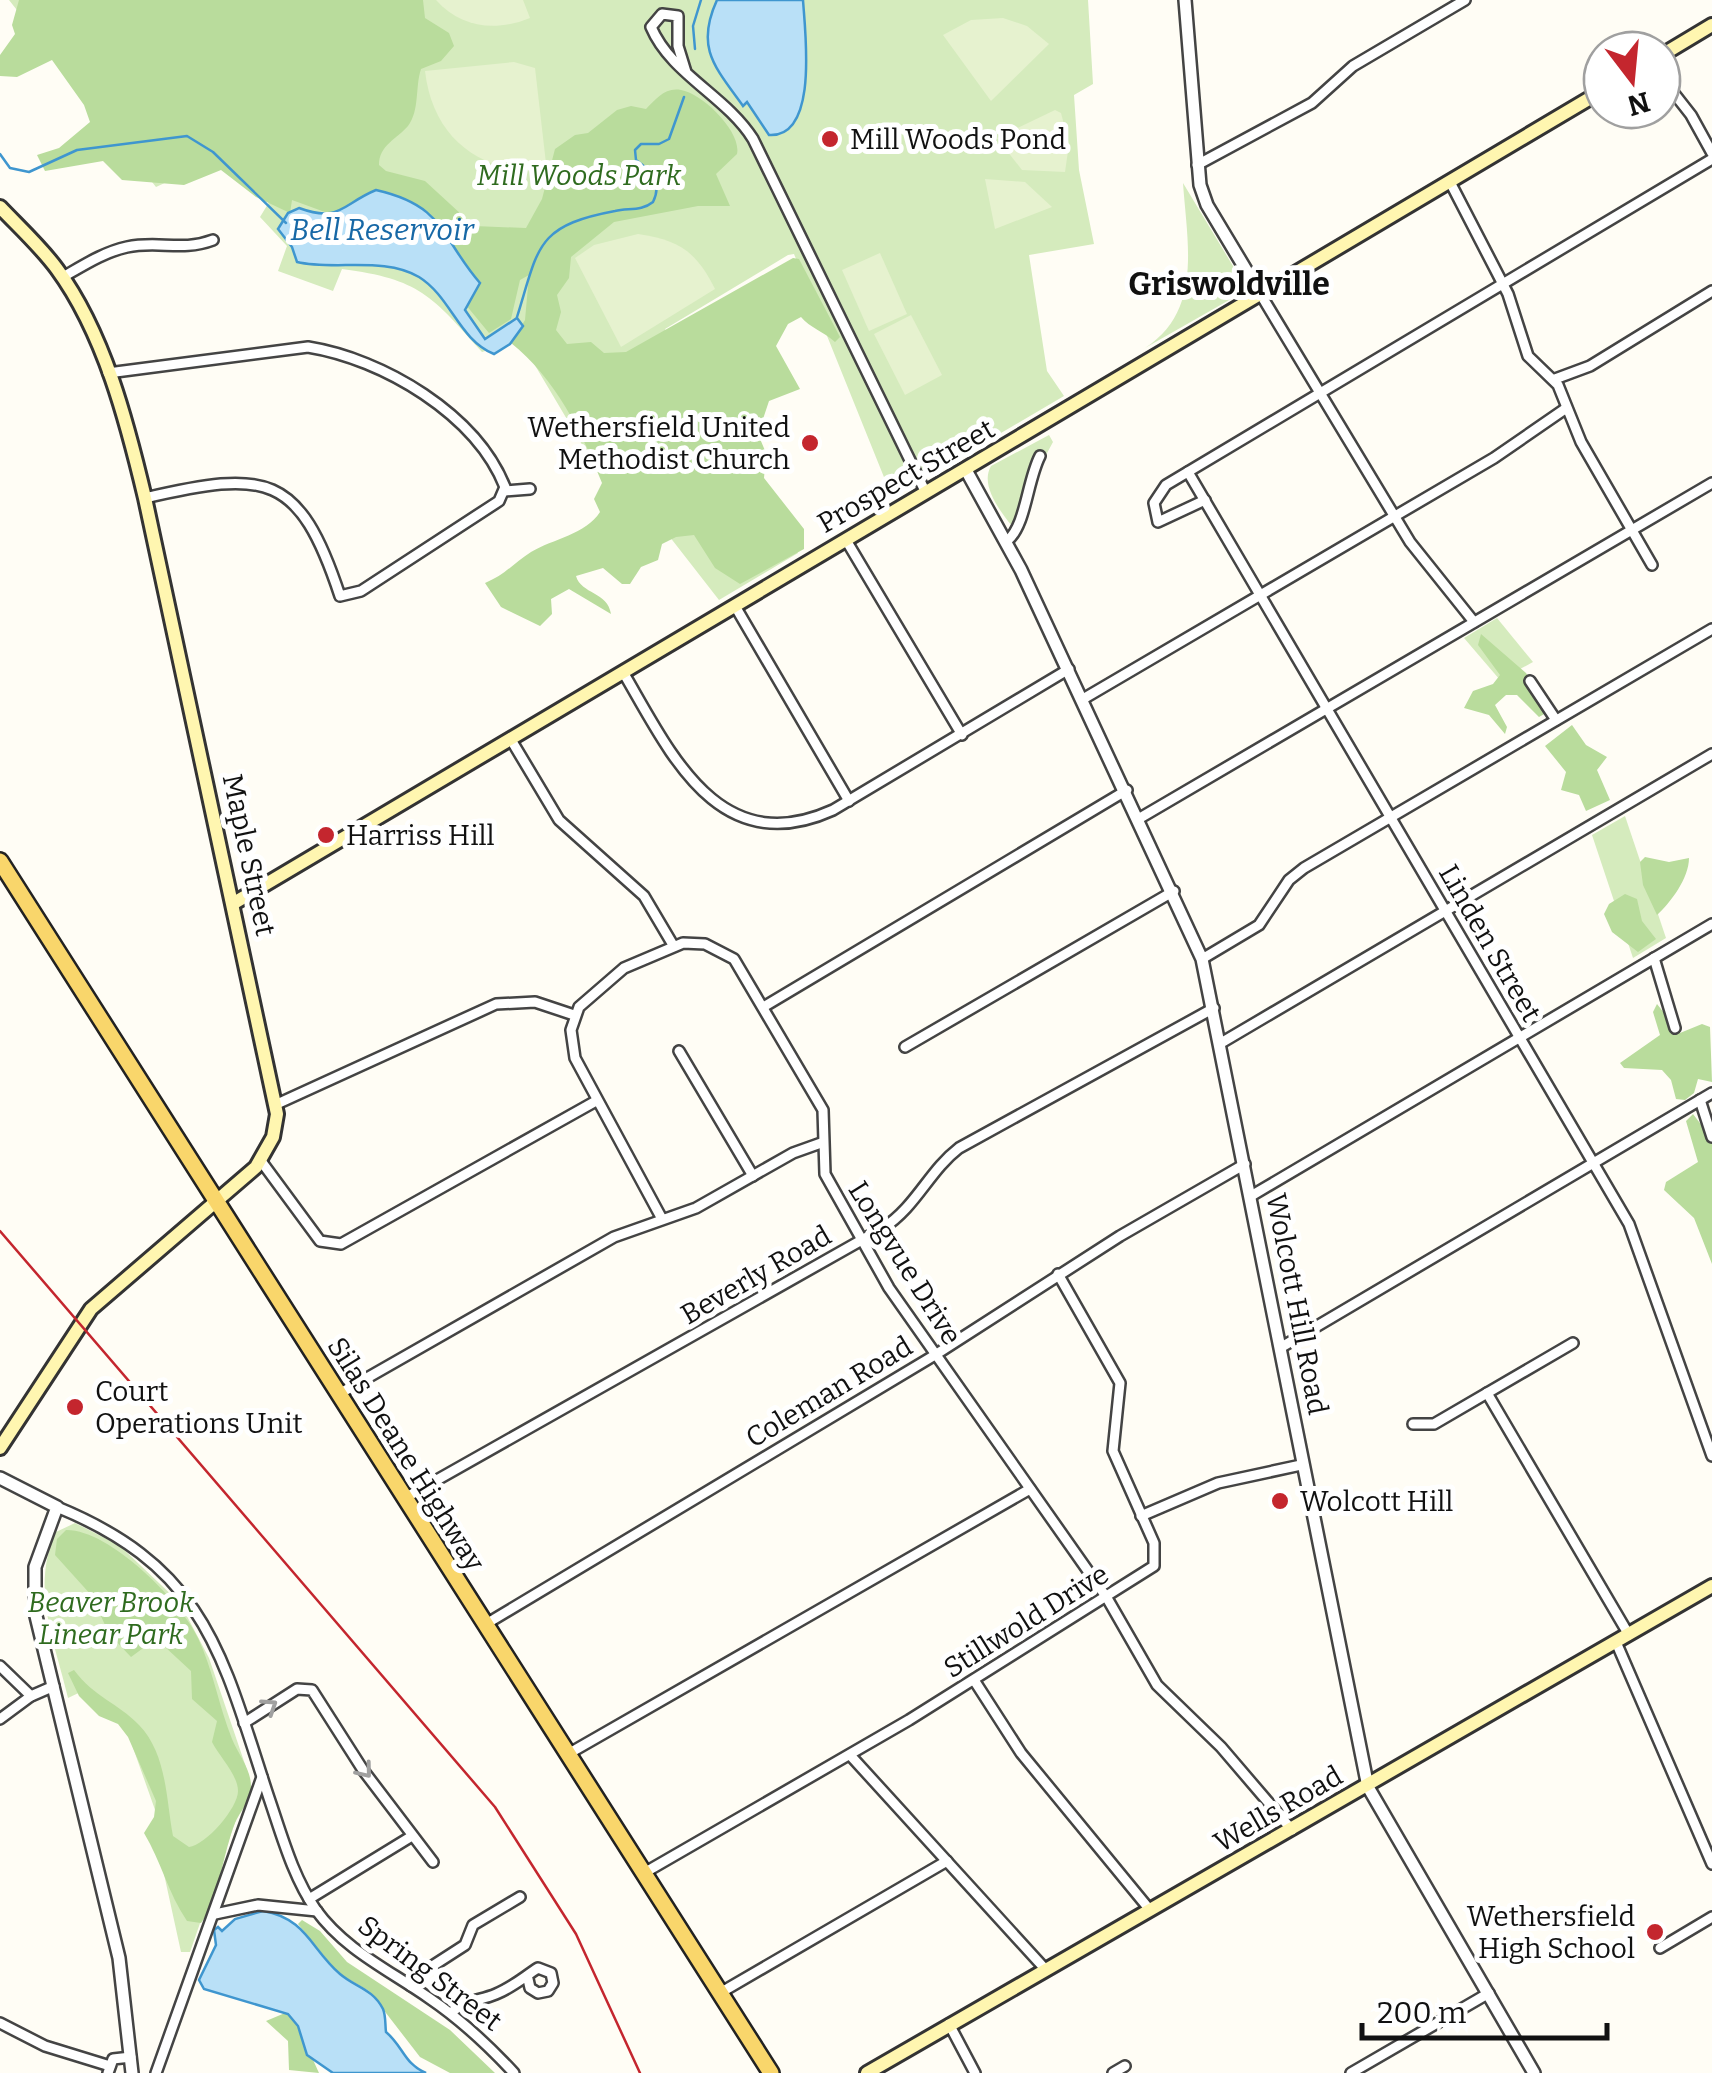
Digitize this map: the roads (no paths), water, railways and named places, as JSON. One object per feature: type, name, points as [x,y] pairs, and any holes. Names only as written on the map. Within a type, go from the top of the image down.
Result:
[{"type":"main road","points":[[1682,42],[1712,24]]},
{"type":"main road","name":"Prospect Street","points":[[234,902],[1582,103]]},
{"type":"main road","name":"Maple Street","points":[[0,207],[63,278],[108,373],[145,498],[277,1104],[276,1129],[261,1161]]},
{"type":"main road","name":"Silas Deane Highway","points":[[0,861],[770,2073]]},
{"type":"main road","points":[[0,1448],[92,1309],[261,1161]]},
{"type":"main road","name":"Wells Road","points":[[867,2073],[1712,1586]]},
{"type":"street","points":[[1185,0],[1197,165],[1207,205],[1394,516],[1474,622]]},
{"type":"street","points":[[1197,165],[1312,103],[1353,66],[1465,0]]},
{"type":"street","points":[[686,72],[678,46],[678,16],[662,14],[652,21],[653,33],[686,72],[732,112],[753,139],[926,493]]},
{"type":"street","points":[[1204,500],[1158,522],[1156,496],[1188,472],[1712,156],[1682,104]]},
{"type":"street","points":[[1450,182],[1503,284],[1528,356],[1554,379],[1565,409],[1652,565]]},
{"type":"street","points":[[63,278],[100,256],[128,247],[188,249],[213,240]]},
{"type":"street","points":[[1554,379],[1590,366],[1712,291]]},
{"type":"street","points":[[108,373],[308,347],[340,352],[434,403],[468,429],[498,472],[505,491]]},
{"type":"street","points":[[1083,699],[1523,440],[1565,409]]},
{"type":"street","points":[[1007,541],[1018,531],[1024,496],[1040,456]]},
{"type":"street","name":"Wolcott Hill Road","points":[[966,470],[1007,541],[1069,669],[1202,959],[1368,1786],[1534,2073]]},
{"type":"street","name":"Linden Street","points":[[1188,472],[1635,1237],[1712,1456]]},
{"type":"street","points":[[145,498],[198,486],[246,482],[279,490],[304,513],[321,539],[340,596],[361,591],[499,500],[505,491]]},
{"type":"street","points":[[1140,818],[1712,483]]},
{"type":"street","points":[[505,491],[530,489]]},
{"type":"street","points":[[846,540],[962,734]]},
{"type":"street","points":[[734,606],[849,801]]},
{"type":"street","points":[[1202,959],[1259,925],[1296,874],[1712,629]]},
{"type":"street","points":[[623,672],[683,774],[730,812],[767,821],[801,820],[849,801],[1069,669]]},
{"type":"street","points":[[1530,680],[1556,720]]},
{"type":"street","points":[[510,738],[559,820],[644,896],[673,945],[602,983],[574,1015],[572,1049],[662,1220]]},
{"type":"street","points":[[1221,1043],[1712,754]]},
{"type":"street","points":[[765,1006],[1127,790]]},
{"type":"street","points":[[905,1047],[1174,892]]},
{"type":"street","points":[[1251,1196],[1712,924]]},
{"type":"street","name":"Longvue Drive","points":[[673,945],[706,944],[726,952],[742,968],[823,1110],[821,1143],[829,1186],[861,1240],[935,1355],[1107,1598],[1157,1684],[1221,1747],[1292,1830]]},
{"type":"street","points":[[1654,958],[1675,1028]]},
{"type":"street","points":[[277,1104],[496,1004],[535,1002],[574,1015]]},
{"type":"street","name":"Beverly Road","points":[[405,1498],[861,1240],[903,1214],[940,1165],[959,1148],[1214,1008]]},
{"type":"street","points":[[679,1051],[752,1176]]},
{"type":"street","points":[[1280,1348],[1712,1093]]},
{"type":"street","points":[[1700,1100],[1712,1137]]},
{"type":"street","points":[[261,1161],[320,1240],[341,1244],[596,1101]]},
{"type":"street","points":[[339,1394],[614,1237],[696,1208],[821,1143]]},
{"type":"street","name":"Coleman Road","points":[[486,1624],[1245,1164]]},
{"type":"street","name":"Stillwold Drive","points":[[644,1873],[974,1680],[1149,1571],[1156,1561],[1114,1451],[1120,1383],[1058,1274]]},
{"type":"street","points":[[1414,1424],[1434,1424],[1572,1343]]},
{"type":"street","points":[[1486,1393],[1622,1638],[1712,1864]]},
{"type":"street","points":[[1141,1516],[1218,1483],[1301,1465]]},
{"type":"street","name":"Spring Street","points":[[0,1478],[124,1538],[175,1581],[208,1631],[288,1855],[317,1911],[360,1954],[450,2014],[514,2073]]},
{"type":"street","points":[[568,1754],[1030,1489]]},
{"type":"street","points":[[57,1507],[38,1553],[35,1612],[119,1958],[132,2073]]},
{"type":"street","points":[[0,1666],[30,1696]]},
{"type":"street","points":[[974,1680],[1021,1752],[1150,1910]]},
{"type":"street","points":[[0,1719],[30,1696],[54,1686]]},
{"type":"street","points":[[244,1723],[297,1689],[312,1690],[433,1862]]},
{"type":"street","points":[[850,1754],[1046,1970]]},
{"type":"street","points":[[156,2073],[262,1777]]},
{"type":"street","points":[[310,1899],[412,1836]]},
{"type":"street","points":[[720,1993],[948,1862]]},
{"type":"street","points":[[411,1986],[420,1974],[465,1945],[473,1925],[520,1897]]},
{"type":"street","points":[[215,1914],[258,1905],[317,1911]]},
{"type":"street","points":[[1660,1948],[1712,1917]]},
{"type":"street","points":[[450,2014],[462,2004],[490,1997],[528,1978]]},
{"type":"street","points":[[1350,2073],[1489,1993]]},
{"type":"street","points":[[0,2023],[46,2046],[109,2069],[116,2057],[131,2056]]},
{"type":"street","points":[[949,2024],[975,2073]]},
{"type":"street","points":[[1113,2073],[1126,2066]]},
{"type":"water","points":[[717,0],[803,0],[806,81],[796,120],[785,131],[769,135],[717,68],[708,44],[708,31]]},
{"type":"water","name":"Bell Reservoir","points":[[376,190],[416,205],[439,225],[480,283],[465,310],[485,339],[517,318],[523,326],[510,344],[494,354],[482,347],[430,285],[405,271],[375,265],[297,262],[292,247],[278,229],[288,213],[299,208],[332,213]]},
{"type":"water","points":[[263,1911],[299,1927],[340,1974],[374,1997],[384,2012],[386,2032],[413,2065],[426,2073],[333,2073],[307,2055],[298,2026],[288,2014],[204,1989],[199,1980],[216,1945],[214,1930],[218,1927],[222,1931],[235,1919]]},
{"type":"waterway","points":[[695,49],[693,26],[701,0]]},
{"type":"waterway","points":[[517,317],[537,257],[555,233],[589,217],[653,202],[656,183],[636,160],[635,150],[641,144],[659,144],[669,139],[684,97]]},
{"type":"waterway","points":[[0,154],[10,168],[29,172],[77,150],[187,136],[213,152],[286,223]]},
{"type":"railway","points":[[0,1231],[495,1807],[576,1934],[640,2073]]},
{"type":"place","name":"Mill Woods Pond","points":[[830,139]]},
{"type":"place","name":"Wethersfield United Methodist Church","points":[[810,443]]},
{"type":"place","name":"Harriss Hill","points":[[326,835]]},
{"type":"place","name":"Court Operations Unit","points":[[75,1407]]},
{"type":"place","name":"Wolcott Hill","points":[[1280,1501]]},
{"type":"place","name":"Wethersfield High School","points":[[1655,1932]]},
{"type":"district","name":"Griswoldville","points":[[1229,284]]},
{"type":"park label","name":"Mill Woods Park","points":[[579,175]]},
{"type":"park label","name":"Beaver Brook Linear Park","points":[[111,1618]]}]
